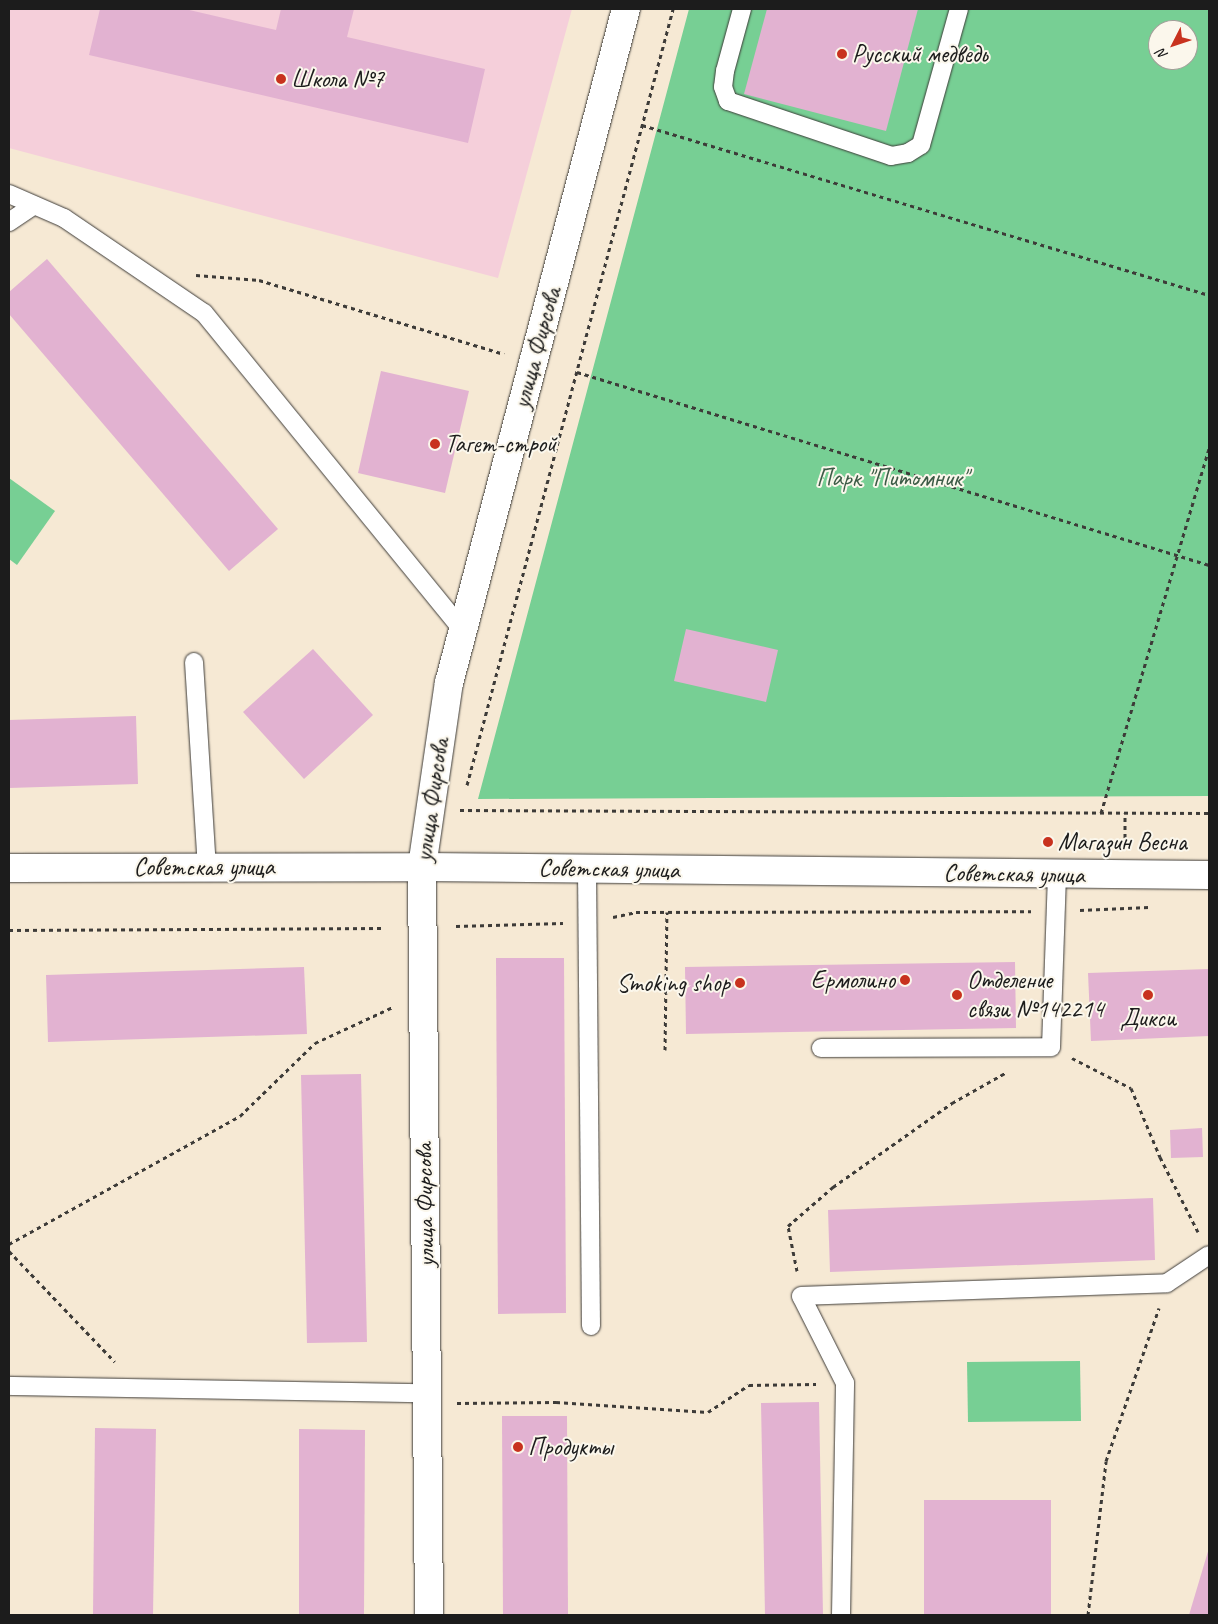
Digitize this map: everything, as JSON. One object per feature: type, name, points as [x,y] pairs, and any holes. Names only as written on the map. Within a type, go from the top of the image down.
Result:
[{"type":"street","name":"улица Фирсова","points":[[429,1615],[422,867],[449,683],[626,9]]},
{"type":"street","name":"Советская улица","points":[[9,868],[422,867],[1057,875],[1209,875]]},
{"type":"lane","points":[[742,9],[725,72],[723,87],[728,101],[892,156],[908,154],[921,145],[960,9]]},
{"type":"lane","points":[[9,194],[64,218],[204,313],[463,631]]},
{"type":"lane","points":[[9,222],[34,205]]},
{"type":"lane","points":[[194,662],[207,867]]},
{"type":"lane","points":[[587,869],[591,1326]]},
{"type":"lane","points":[[822,1048],[1051,1047],[1057,875]]},
{"type":"lane","points":[[841,1615],[844,1383],[801,1296],[1167,1282],[1209,1254]]},
{"type":"lane","points":[[9,1386],[140,1388],[427,1398]]},
{"type":"path","points":[[465,792],[673,9]]},
{"type":"path","points":[[642,125],[1209,294]]},
{"type":"path","points":[[191,275],[259,280],[533,363]]},
{"type":"path","points":[[577,372],[1209,566]]},
{"type":"path","points":[[1101,813],[1209,449]]},
{"type":"path","points":[[463,801],[460,810],[1209,813]]},
{"type":"path","points":[[456,926],[587,923],[636,912],[1056,911],[1152,907]]},
{"type":"path","points":[[665,1050],[667,912]]},
{"type":"path","points":[[9,930],[382,928]]},
{"type":"path","points":[[9,1244],[240,1116],[315,1043],[423,993]]},
{"type":"path","points":[[1051,1047],[1132,1088],[1160,1157],[1200,1236]]},
{"type":"path","points":[[801,1296],[788,1226],[833,1187],[952,1103],[1010,1071]]},
{"type":"path","points":[[9,1251],[140,1388]]},
{"type":"path","points":[[1088,1615],[1106,1461],[1167,1282]]},
{"type":"path","points":[[427,1398],[556,1402],[708,1412],[749,1384],[844,1383]]},
{"type":"shaded area","name":"Школа №7","points":[[9,9],[572,9],[498,278],[9,148]]},
{"type":"green space","name":"Парк \"Питомник\"","points":[[689,9],[1209,9],[1209,796],[478,799]]},
{"type":"green space","points":[[9,478],[55,511],[17,565],[9,559]]},
{"type":"green space","points":[[1080,1361],[1081,1421],[968,1422],[967,1362]]},
{"type":"building","points":[[100,9],[185,9],[276,30],[281,9],[354,9],[347,37],[485,69],[468,143],[89,55]]},
{"type":"building","points":[[767,9],[918,9],[886,131],[744,94]]},
{"type":"building","points":[[47,259],[278,529],[229,571],[9,314],[9,292]]},
{"type":"building","points":[[381,371],[469,391],[445,493],[358,473]]},
{"type":"building","points":[[686,629],[778,650],[766,702],[674,681]]},
{"type":"building","points":[[313,649],[373,715],[304,779],[243,712]]},
{"type":"building","points":[[136,716],[138,784],[9,788],[9,720]]},
{"type":"building","points":[[496,958],[564,958],[566,1313],[498,1314]]},
{"type":"building","points":[[1015,962],[1016,1028],[686,1034],[685,967]]},
{"type":"building","points":[[304,967],[307,1034],[48,1042],[46,975]]},
{"type":"building","points":[[1209,969],[1209,1036],[1091,1041],[1088,973]]},
{"type":"building","points":[[361,1074],[367,1342],[307,1343],[301,1075]]},
{"type":"building","points":[[1202,1128],[1203,1157],[1171,1158],[1170,1130]]},
{"type":"building","points":[[1153,1198],[1155,1260],[830,1272],[828,1210]]},
{"type":"building","points":[[819,1402],[823,1615],[765,1615],[761,1403]]},
{"type":"building","points":[[502,1416],[567,1416],[568,1615],[503,1615]]},
{"type":"building","points":[[95,1428],[156,1429],[153,1615],[93,1615]]},
{"type":"building","points":[[299,1429],[365,1430],[364,1615],[299,1615]]},
{"type":"building","points":[[924,1500],[1051,1500],[1051,1615],[924,1615]]},
{"type":"building","points":[[1209,1548],[1209,1615],[1189,1615]]},
{"type":"place","name":"Русский медведь","points":[[842,54]]},
{"type":"place","name":"Школа №7","points":[[281,79]]},
{"type":"place","name":"Тагет-строй","points":[[435,444]]},
{"type":"place","name":"Магазин Весна","points":[[1048,842]]},
{"type":"place","name":"Ермолино","points":[[905,980]]},
{"type":"place","name":"Smoking shop","points":[[740,983]]},
{"type":"place","name":"Отделение связи №142214","points":[[957,995]]},
{"type":"place","name":"Дикси","points":[[1148,995]]},
{"type":"place","name":"Продукты","points":[[518,1447]]}]
